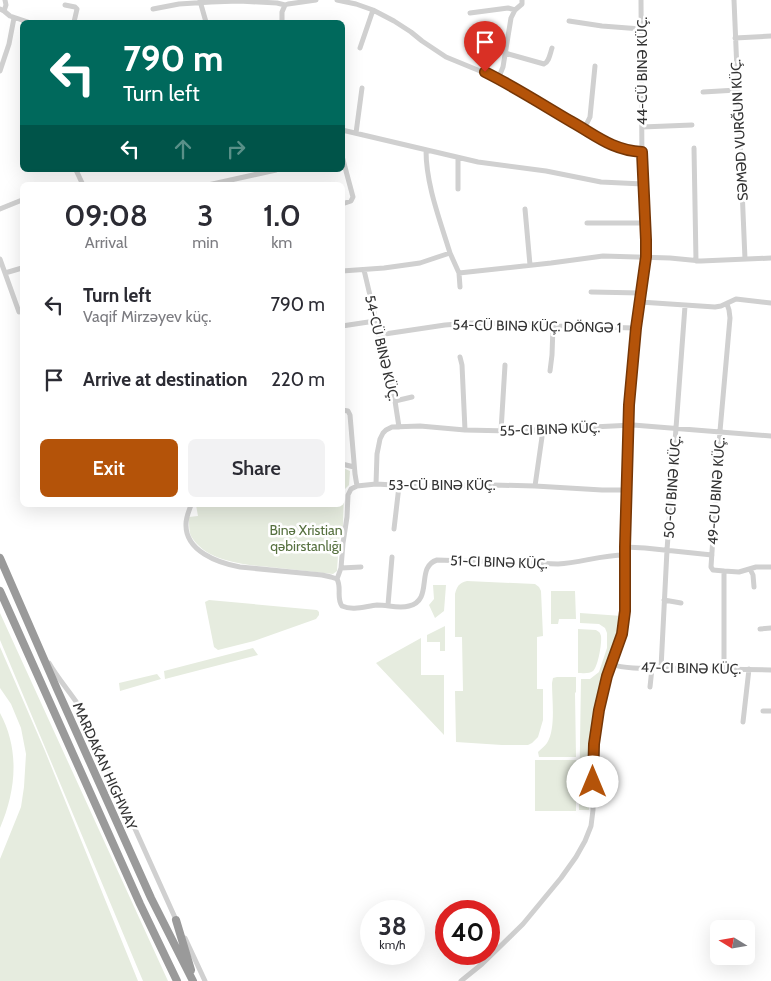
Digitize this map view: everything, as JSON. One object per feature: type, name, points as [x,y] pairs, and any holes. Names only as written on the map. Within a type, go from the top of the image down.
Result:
[{"type":"highway","name":"MARDAKAN HIGHWAY","points":[[0,558],[151,898],[194,981]]},
{"type":"highway","name":"MARDAKAN HIGHWAY","points":[[0,591],[140,904],[177,981]]},
{"type":"highway","points":[[176,920],[194,981]]},
{"type":"street","points":[[5,0],[6,5],[2,10],[10,16],[21,20]]},
{"type":"street","points":[[153,9],[200,1],[238,1],[285,5],[316,0]]},
{"type":"street","points":[[337,0],[373,10],[394,21],[446,57],[485,72],[613,146],[642,152]]},
{"type":"street","points":[[498,79],[503,67],[511,18],[522,0]]},
{"type":"street","name":"44-CÜ BINƏ KÜÇ.","points":[[461,981],[482,964],[523,924],[576,857],[591,826],[594,736],[602,694],[620,643],[624,618],[628,425],[636,328],[646,257],[642,152],[641,0]]},
{"type":"street","name":"SƏMƏD VURĞUN KÜÇ.","points":[[734,0],[745,260]]},
{"type":"street","points":[[200,1],[205,20]]},
{"type":"street","points":[[65,5],[75,7],[74,20]]},
{"type":"street","points":[[282,20],[282,12],[285,5]]},
{"type":"street","points":[[470,13],[508,8],[515,10]]},
{"type":"street","points":[[360,48],[373,10]]},
{"type":"street","points":[[0,70],[9,44],[14,18]]},
{"type":"street","points":[[569,21],[642,29]]},
{"type":"street","points":[[735,38],[771,36]]},
{"type":"street","points":[[505,53],[544,64],[548,60],[552,48]]},
{"type":"street","points":[[584,129],[590,117],[595,66]]},
{"type":"street","points":[[356,133],[362,88]]},
{"type":"street","points":[[703,92],[737,90]]},
{"type":"street","points":[[642,127],[692,125]]},
{"type":"street","points":[[345,131],[458,158],[601,182],[643,184]]},
{"type":"street","points":[[694,148],[696,261]]},
{"type":"street","points":[[426,150],[430,186],[450,253],[459,273],[460,287]]},
{"type":"street","points":[[458,158],[458,189]]},
{"type":"street","points":[[345,167],[353,197],[345,202]]},
{"type":"street","points":[[222,182],[267,172]]},
{"type":"street","points":[[0,209],[20,201]]},
{"type":"street","points":[[525,209],[530,265]]},
{"type":"street","points":[[587,223],[645,223]]},
{"type":"street","points":[[345,272],[420,263],[450,253]]},
{"type":"street","points":[[459,273],[603,256],[676,258],[696,261],[771,258]]},
{"type":"street","points":[[0,259],[19,312]]},
{"type":"street","points":[[5,274],[20,269]]},
{"type":"street","name":"54-CÜ BINƏ KÜÇ.","points":[[364,270],[395,400],[399,427]]},
{"type":"street","points":[[591,292],[641,293]]},
{"type":"street","points":[[640,302],[715,307],[736,299],[771,303]]},
{"type":"street","name":"49-CU BINƏ KÜÇ.","points":[[724,571],[712,569],[712,556],[730,318],[727,304]]},
{"type":"street","name":"50-CI BINƏ KÜÇ.","points":[[661,668],[667,550],[685,306]]},
{"type":"street","points":[[345,326],[375,321]]},
{"type":"street","name":"54-CÜ BINƏ KÜÇ. DÖNGƏ 1","points":[[378,335],[471,323],[636,328]]},
{"type":"street","points":[[550,371],[553,326]]},
{"type":"street","points":[[460,357],[466,430]]},
{"type":"street","points":[[500,431],[505,365]]},
{"type":"street","points":[[395,400],[412,397]]},
{"type":"street","points":[[190,507],[186,521],[188,536],[195,546],[218,562],[240,567],[331,576],[336,579],[341,568],[348,495],[351,489],[357,486],[350,415],[348,411],[345,410]]},
{"type":"street","name":"55-CI BINƏ KÜÇ.","points":[[399,427],[420,426],[500,431],[628,425],[771,436]]},
{"type":"street","points":[[376,484],[377,454],[380,439],[386,430],[399,427]]},
{"type":"street","points":[[535,486],[543,430]]},
{"type":"street","points":[[345,465],[354,467]]},
{"type":"street","name":"53-CÜ BINƏ KÜÇ.","points":[[357,486],[376,484],[399,486],[493,485],[626,490]]},
{"type":"street","points":[[394,529],[399,486]]},
{"type":"street","points":[[625,547],[712,556]]},
{"type":"street","name":"51-CI BINƏ KÜÇ.","points":[[336,579],[340,587],[339,601],[342,606],[351,608],[374,606],[405,607],[415,604],[419,600],[423,592],[427,567],[432,562],[438,560],[558,564],[575,563],[602,556],[625,555]]},
{"type":"street","points":[[388,606],[392,557]]},
{"type":"street","points":[[341,568],[361,567]]},
{"type":"street","points":[[724,668],[724,571],[739,572],[756,567],[771,568]]},
{"type":"street","points":[[750,569],[754,587]]},
{"type":"street","points":[[664,600],[681,603]]},
{"type":"street","points":[[760,629],[771,628]]},
{"type":"street","points":[[34,636],[54,671],[80,709],[205,981]]},
{"type":"street","name":"47-CI BINƏ KÜÇ.","points":[[611,664],[622,667],[771,670]]},
{"type":"street","points":[[650,687],[652,668]]},
{"type":"street","points":[[743,722],[749,670]]},
{"type":"street","points":[[763,711],[771,711]]},
{"type":"green space","name":"Binə Xristian qəbirstanlığı","points":[[345,469],[350,471],[349,485],[345,489]]},
{"type":"green space","name":"Binə Xristian qəbirstanlığı","points":[[196,507],[344,507],[337,571],[333,574],[256,566],[218,558],[198,545],[191,536],[189,517],[198,516]]},
{"type":"green space","points":[[467,581],[535,584],[541,591],[543,636],[537,637],[537,689],[543,689],[543,720],[538,737],[528,745],[456,742],[455,691],[463,691],[462,637],[455,637],[455,594],[459,585]]},
{"type":"green space","points":[[433,585],[446,585],[444,611],[435,618],[429,605],[434,599]]},
{"type":"green space","points":[[551,591],[575,591],[576,619],[559,619],[558,624],[551,624]]},
{"type":"green space","points":[[209,600],[317,610],[319,615],[316,619],[254,641],[218,650],[214,647],[205,602]]},
{"type":"green space","points":[[0,613],[168,981],[143,981],[0,640]]},
{"type":"green space","points":[[580,613],[622,616],[603,675],[589,740],[589,810],[579,810],[581,679],[590,679],[599,672],[607,648],[607,633],[605,628],[599,624],[580,623]]},
{"type":"green space","points":[[445,626],[445,651],[440,651],[440,642],[427,642],[427,635]]},
{"type":"green space","points":[[578,629],[596,630],[601,636],[598,660],[595,669],[590,673],[578,673]]},
{"type":"green space","points":[[421,638],[421,675],[444,675],[444,735],[376,663]]},
{"type":"green space","points":[[0,647],[45,751],[138,981],[0,981],[0,859],[21,807],[26,754],[21,728],[11,704],[0,688]]},
{"type":"green space","points":[[253,648],[258,655],[165,679],[164,671]]},
{"type":"green space","points":[[157,674],[161,679],[120,691],[119,683]]},
{"type":"green space","points":[[576,677],[576,757],[539,757],[538,752],[547,743],[552,730],[552,683],[553,678]]},
{"type":"green space","points":[[0,713],[11,741],[14,770],[10,800],[0,828]]},
{"type":"green space","points":[[535,760],[576,760],[576,811],[535,811]]},
{"type":"route","points":[[485,72],[599,139],[626,150],[642,152],[646,257],[636,328],[629,405],[626,474],[625,611],[620,643],[607,676],[599,710],[593,755],[593,782]]}]
